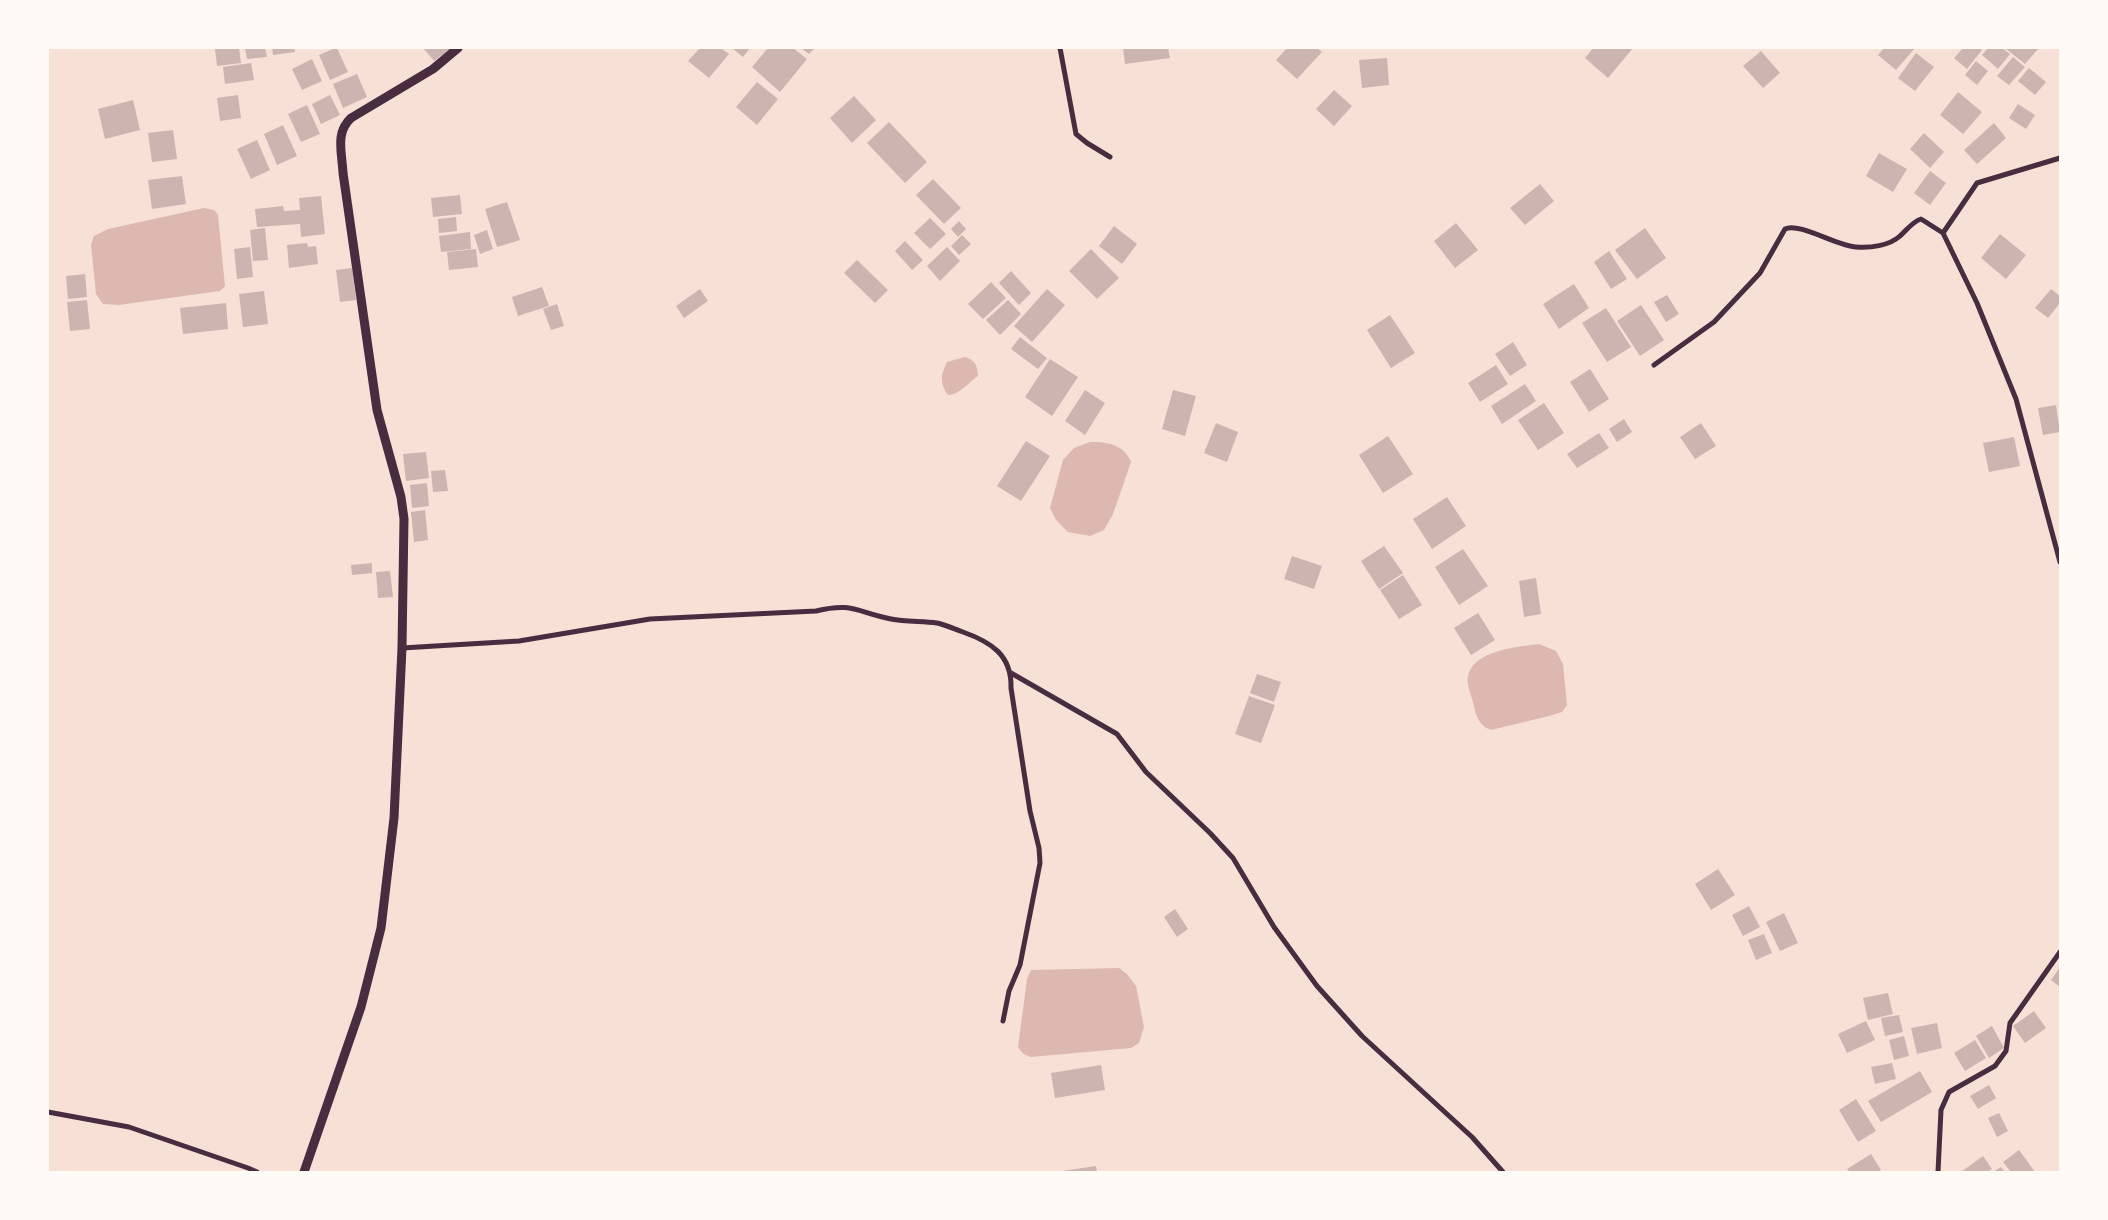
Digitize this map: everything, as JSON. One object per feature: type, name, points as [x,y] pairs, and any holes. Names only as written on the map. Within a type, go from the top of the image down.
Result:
[{"type":"street","points":[[304,1172],[361,1007],[381,928],[394,818],[402,648],[404,519],[402,504],[377,410],[343,173],[341,134],[343,125],[352,118],[433,70],[458,48]]},
{"type":"street","points":[[1060,48],[1076,134],[1110,157]]},
{"type":"street","points":[[1943,233],[1977,183],[2060,158]]},
{"type":"street","points":[[1654,365],[1714,322],[1760,273],[1780,235],[1789,227],[1854,247],[1878,246],[1898,237],[1915,221],[1921,219],[1943,233],[1977,303],[2016,399],[2060,562]]},
{"type":"street","points":[[402,648],[519,641],[650,619],[816,611],[836,606],[851,606],[891,619],[940,624],[984,640],[1005,659],[1011,673],[1011,688],[1040,863],[1020,965],[1009,991],[1003,1021]]},
{"type":"street","points":[[1011,673],[1117,734],[1146,772],[1204,827],[1233,858],[1274,927],[1317,986],[1362,1036],[1472,1137],[1503,1172]]},
{"type":"street","points":[[1938,1172],[1940,1110],[1949,1092],[1995,1066],[2006,1051],[2010,1023],[2060,952]]},
{"type":"street","points":[[48,1112],[129,1127],[257,1172]]},
{"type":"shaded area","points":[[204,208],[214,210],[218,215],[225,286],[220,291],[119,305],[103,304],[96,294],[91,245],[94,236],[108,229]]},
{"type":"shaded area","points":[[965,357],[972,360],[975,364],[978,376],[960,391],[948,395],[943,386],[942,378],[947,362]]},
{"type":"shaded area","points":[[1090,442],[1114,445],[1124,451],[1131,462],[1113,514],[1104,530],[1090,536],[1068,532],[1056,520],[1050,508],[1063,460],[1074,448]]},
{"type":"shaded area","points":[[1539,644],[1556,651],[1563,664],[1567,705],[1562,712],[1549,716],[1491,730],[1487,728],[1478,719],[1469,689],[1468,676],[1472,667],[1478,660],[1498,651]]},
{"type":"shaded area","points":[[1119,968],[1127,974],[1136,986],[1144,1027],[1139,1043],[1131,1048],[1031,1057],[1020,1050],[1018,1047],[1027,979],[1031,970]]},
{"type":"building","points":[[215,48],[239,48],[241,63],[217,66]]},
{"type":"building","points":[[245,48],[265,48],[267,57],[247,59]]},
{"type":"building","points":[[272,48],[294,48],[295,52],[273,55]]},
{"type":"building","points":[[337,48],[348,72],[330,80],[319,55]]},
{"type":"building","points":[[451,48],[434,61],[424,49]]},
{"type":"building","points":[[700,48],[721,48],[729,54],[709,78],[688,61]]},
{"type":"building","points":[[732,48],[750,48],[743,57]]},
{"type":"building","points":[[768,48],[793,48],[807,59],[780,92],[752,67]]},
{"type":"building","points":[[801,48],[815,48],[809,54]]},
{"type":"building","points":[[1123,48],[1168,48],[1170,58],[1125,64]]},
{"type":"building","points":[[1287,48],[1317,48],[1322,52],[1297,79],[1276,60]]},
{"type":"building","points":[[1593,48],[1633,48],[1608,78],[1585,58]]},
{"type":"building","points":[[1884,48],[1915,48],[1896,70],[1878,55]]},
{"type":"building","points":[[1963,48],[1979,48],[1982,50],[1967,69],[1954,58]]},
{"type":"building","points":[[1988,48],[2002,48],[2010,54],[1998,69],[1982,55]]},
{"type":"building","points":[[2005,48],[2037,48],[2038,49],[2025,64]]},
{"type":"building","points":[[1761,51],[1780,73],[1763,88],[1743,66]]},
{"type":"building","points":[[1916,53],[1934,67],[1915,91],[1898,78]]},
{"type":"building","points":[[2013,57],[2025,67],[2009,85],[1997,76]]},
{"type":"building","points":[[1387,58],[1389,85],[1362,88],[1359,60]]},
{"type":"building","points":[[312,59],[322,81],[302,90],[292,69]]},
{"type":"building","points":[[1976,61],[1988,71],[1977,85],[1965,75]]},
{"type":"building","points":[[251,63],[254,80],[225,84],[223,67]]},
{"type":"building","points":[[2029,68],[2046,82],[2035,95],[2018,81]]},
{"type":"building","points":[[357,74],[367,97],[343,108],[333,84]]},
{"type":"building","points":[[757,82],[778,99],[757,125],[736,107]]},
{"type":"building","points":[[1334,90],[1352,106],[1334,126],[1316,109]]},
{"type":"building","points":[[1958,92],[1982,112],[1963,134],[1940,115]]},
{"type":"building","points":[[238,95],[241,118],[220,121],[217,98]]},
{"type":"building","points":[[330,95],[340,115],[321,124],[312,104]]},
{"type":"building","points":[[854,96],[876,120],[852,143],[830,118]]},
{"type":"building","points":[[133,100],[140,130],[105,139],[98,109]]},
{"type":"building","points":[[2018,104],[2035,115],[2026,129],[2009,118]]},
{"type":"building","points":[[307,105],[320,134],[301,142],[288,114]]},
{"type":"building","points":[[889,122],[927,162],[905,183],[867,143]]},
{"type":"building","points":[[1994,123],[2006,138],[1977,164],[1964,150]]},
{"type":"building","points":[[283,125],[297,156],[277,165],[264,134]]},
{"type":"building","points":[[173,130],[177,159],[152,162],[148,133]]},
{"type":"building","points":[[1924,133],[1944,152],[1930,168],[1910,149]]},
{"type":"building","points":[[257,140],[270,170],[251,179],[237,149]]},
{"type":"building","points":[[1879,153],[1907,169],[1893,192],[1866,176]]},
{"type":"building","points":[[1930,171],[1946,183],[1930,205],[1914,193]]},
{"type":"building","points":[[182,176],[186,204],[152,209],[148,180]]},
{"type":"building","points":[[933,179],[961,208],[944,224],[916,195]]},
{"type":"building","points":[[1540,184],[1554,201],[1525,225],[1510,208]]},
{"type":"building","points":[[460,195],[462,214],[433,217],[431,198]]},
{"type":"building","points":[[321,196],[325,234],[301,237],[300,224],[257,227],[255,209],[283,206],[284,211],[300,210],[299,198]]},
{"type":"building","points":[[507,202],[520,240],[497,247],[485,209]]},
{"type":"building","points":[[456,217],[457,231],[439,233],[438,219]]},
{"type":"building","points":[[930,218],[946,234],[930,249],[914,233]]},
{"type":"building","points":[[959,221],[966,229],[958,237],[951,229]]},
{"type":"building","points":[[1456,223],[1478,250],[1455,268],[1434,241]]},
{"type":"building","points":[[1114,226],[1137,244],[1122,264],[1099,246]]},
{"type":"building","points":[[265,228],[268,260],[253,261],[250,230]]},
{"type":"building","points":[[1645,228],[1666,258],[1637,279],[1615,250]]},
{"type":"building","points":[[487,230],[493,249],[480,254],[474,235]]},
{"type":"building","points":[[470,232],[471,249],[441,252],[439,236]]},
{"type":"building","points":[[2000,234],[2026,255],[2006,279],[1981,258]]},
{"type":"building","points":[[962,235],[971,244],[959,255],[951,246]]},
{"type":"building","points":[[905,241],[923,260],[912,270],[895,251]]},
{"type":"building","points":[[307,243],[308,247],[316,246],[318,264],[289,268],[287,245]]},
{"type":"building","points":[[250,247],[253,277],[237,279],[234,249]]},
{"type":"building","points":[[947,247],[960,261],[940,281],[927,266]]},
{"type":"building","points":[[476,249],[478,267],[449,270],[447,252]]},
{"type":"building","points":[[1091,249],[1119,278],[1097,299],[1069,271]]},
{"type":"building","points":[[1609,251],[1627,279],[1611,289],[1594,262]]},
{"type":"building","points":[[857,260],[888,290],[875,303],[844,273]]},
{"type":"building","points":[[352,268],[356,300],[340,302],[336,270]]},
{"type":"building","points":[[1011,271],[1031,293],[1019,305],[999,283]]},
{"type":"building","points":[[85,274],[87,297],[68,299],[66,276]]},
{"type":"building","points":[[991,282],[1006,298],[983,319],[968,304]]},
{"type":"building","points":[[1574,284],[1589,308],[1559,329],[1543,304]]},
{"type":"building","points":[[542,287],[549,306],[518,316],[512,297]]},
{"type":"building","points":[[700,289],[708,301],[684,318],[676,306]]},
{"type":"building","points":[[1047,289],[1065,305],[1032,342],[1014,326]]},
{"type":"building","points":[[2051,289],[2060,296],[2060,303],[2048,318],[2035,308]]},
{"type":"building","points":[[264,291],[268,324],[243,327],[239,294]]},
{"type":"building","points":[[1667,295],[1679,314],[1666,322],[1654,302]]},
{"type":"building","points":[[87,300],[90,329],[70,331],[67,302]]},
{"type":"building","points":[[1008,300],[1021,314],[1000,335],[986,320]]},
{"type":"building","points":[[226,303],[228,329],[183,334],[180,308]]},
{"type":"building","points":[[557,304],[564,326],[551,330],[543,309]]},
{"type":"building","points":[[1641,305],[1664,340],[1640,356],[1617,321]]},
{"type":"building","points":[[1606,308],[1631,347],[1607,362],[1582,323]]},
{"type":"building","points":[[1390,315],[1415,353],[1391,368],[1367,330]]},
{"type":"building","points":[[1020,337],[1047,358],[1038,369],[1011,349]]},
{"type":"building","points":[[1513,342],[1527,365],[1510,376],[1495,354]]},
{"type":"building","points":[[1050,359],[1078,377],[1052,416],[1025,397]]},
{"type":"building","points":[[1496,365],[1508,384],[1480,402],[1468,383]]},
{"type":"building","points":[[1590,369],[1609,399],[1589,412],[1570,382]]},
{"type":"building","points":[[1525,384],[1536,401],[1502,424],[1491,406]]},
{"type":"building","points":[[1085,390],[1105,403],[1085,435],[1065,421]]},
{"type":"building","points":[[1173,390],[1196,396],[1185,436],[1162,429]]},
{"type":"building","points":[[1544,403],[1564,433],[1538,450],[1518,420]]},
{"type":"building","points":[[2056,405],[2060,432],[2043,435],[2038,408]]},
{"type":"building","points":[[1624,419],[1632,432],[1617,442],[1609,429]]},
{"type":"building","points":[[1216,423],[1238,432],[1227,462],[1204,453]]},
{"type":"building","points":[[1701,423],[1716,446],[1695,459],[1680,437]]},
{"type":"building","points":[[1599,433],[1609,448],[1577,468],[1567,454]]},
{"type":"building","points":[[1388,436],[1413,474],[1383,493],[1359,455]]},
{"type":"building","points":[[2014,437],[2020,466],[1989,472],[1983,443]]},
{"type":"building","points":[[1026,441],[1050,456],[1021,501],[997,486]]},
{"type":"building","points":[[426,452],[429,478],[406,481],[403,454]]},
{"type":"building","points":[[445,470],[448,491],[433,492],[431,471]]},
{"type":"building","points":[[427,483],[429,506],[412,508],[410,485]]},
{"type":"building","points":[[1447,497],[1466,526],[1432,549],[1413,519]]},
{"type":"building","points":[[425,510],[428,540],[414,542],[411,512]]},
{"type":"building","points":[[1384,546],[1403,573],[1379,589],[1361,561]]},
{"type":"building","points":[[1463,549],[1488,586],[1459,605],[1435,567]]},
{"type":"building","points":[[1292,556],[1322,566],[1314,589],[1284,579]]},
{"type":"building","points":[[372,563],[372,573],[352,575],[351,565]]},
{"type":"building","points":[[390,571],[393,597],[378,598],[376,572]]},
{"type":"building","points":[[1403,575],[1422,605],[1399,619],[1380,590]]},
{"type":"building","points":[[1536,578],[1541,614],[1524,617],[1519,581]]},
{"type":"building","points":[[1478,613],[1495,640],[1471,655],[1454,628]]},
{"type":"building","points":[[1257,674],[1281,682],[1274,702],[1250,693]]},
{"type":"building","points":[[1249,696],[1275,705],[1261,743],[1235,734]]},
{"type":"building","points":[[1718,869],[1735,895],[1711,910],[1695,884]]},
{"type":"building","points":[[1749,906],[1760,927],[1743,936],[1732,915]]},
{"type":"building","points":[[1175,909],[1188,929],[1177,937],[1164,917]]},
{"type":"building","points":[[1784,913],[1798,943],[1780,951],[1766,922]]},
{"type":"building","points":[[1764,934],[1772,953],[1756,960],[1748,940]]},
{"type":"building","points":[[2060,967],[2060,987],[2051,980]]},
{"type":"building","points":[[1888,993],[1893,1014],[1868,1020],[1863,998]]},
{"type":"building","points":[[2034,1011],[2046,1028],[2025,1043],[2013,1026]]},
{"type":"building","points":[[1899,1015],[1903,1032],[1885,1036],[1881,1018]]},
{"type":"building","points":[[1866,1021],[1875,1040],[1847,1053],[1838,1034]]},
{"type":"building","points":[[1937,1023],[1942,1048],[1917,1054],[1911,1028]]},
{"type":"building","points":[[1992,1026],[2004,1048],[1989,1058],[1976,1036]]},
{"type":"building","points":[[1904,1036],[1909,1056],[1894,1060],[1889,1040]]},
{"type":"building","points":[[1975,1040],[1986,1058],[1965,1071],[1954,1053]]},
{"type":"building","points":[[1892,1063],[1896,1079],[1875,1084],[1871,1067]]},
{"type":"building","points":[[1101,1065],[1105,1090],[1055,1098],[1051,1073]]},
{"type":"building","points":[[1920,1071],[1932,1092],[1881,1122],[1868,1101]]},
{"type":"building","points":[[1989,1085],[1996,1098],[1978,1109],[1970,1096]]},
{"type":"building","points":[[1856,1099],[1876,1131],[1858,1142],[1839,1110]]},
{"type":"building","points":[[1999,1113],[2008,1131],[1997,1137],[1988,1118]]},
{"type":"building","points":[[2019,1150],[2035,1172],[2011,1172],[2003,1162]]},
{"type":"building","points":[[1871,1154],[1881,1170],[1877,1172],[1850,1172],[1847,1169]]},
{"type":"building","points":[[1983,1156],[1992,1169],[1987,1172],[1961,1172]]},
{"type":"building","points":[[1096,1166],[1097,1172],[1062,1172],[1062,1171]]},
{"type":"building","points":[[2001,1167],[2005,1172],[1993,1172]]}]
